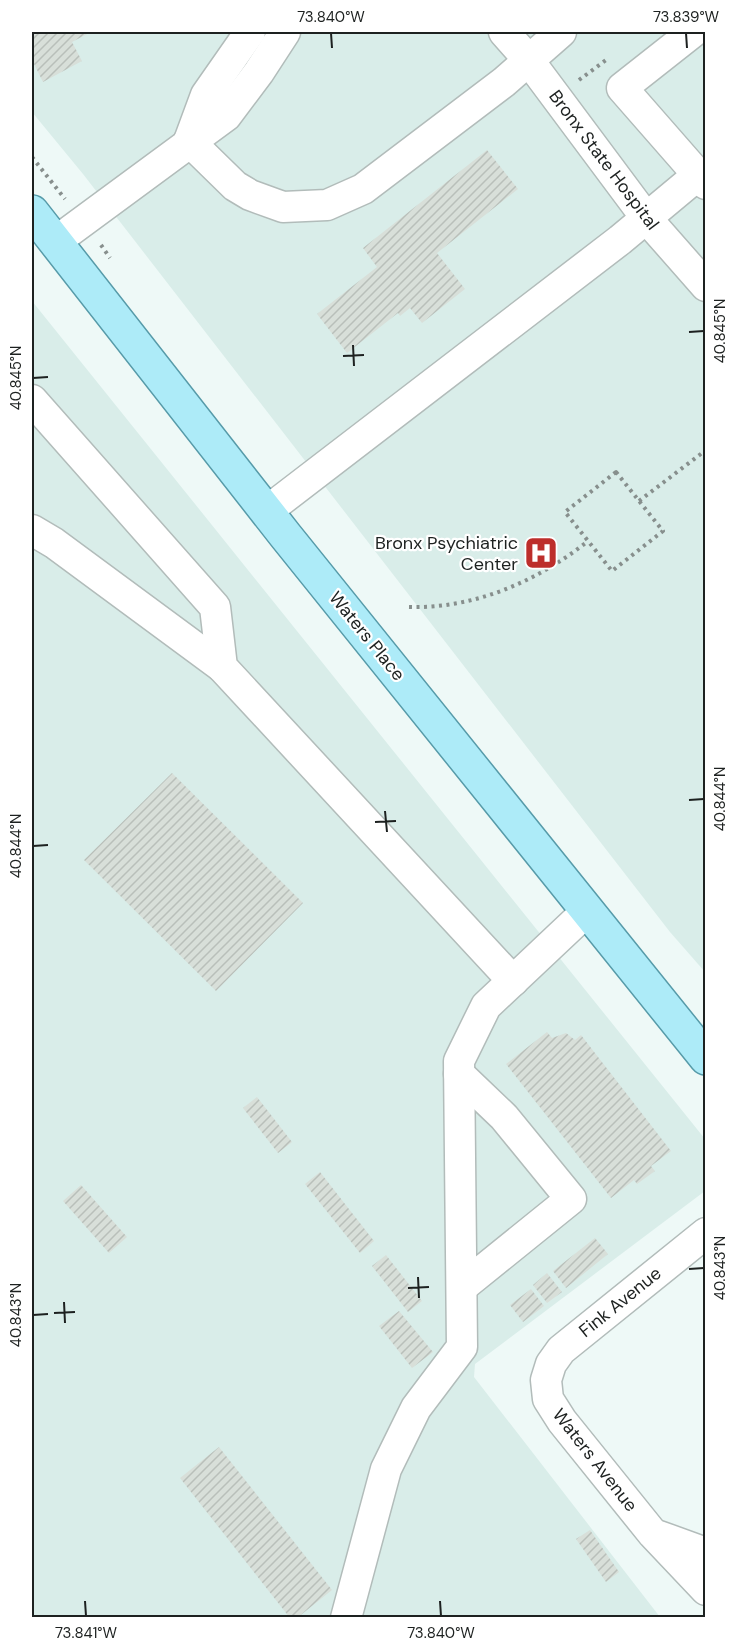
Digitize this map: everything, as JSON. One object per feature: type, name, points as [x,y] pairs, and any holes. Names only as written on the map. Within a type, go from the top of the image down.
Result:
[{"type":"main road","name":"Waters Place","points":[[32,212],[267,511],[705,1058]]},
{"type":"street","points":[[189,141],[206,94],[250,32]]},
{"type":"street","points":[[56,242],[189,141],[226,116],[285,32]]},
{"type":"street","name":"Bronx State Hospital","points":[[504,32],[527,58],[647,219],[705,286]]},
{"type":"street","points":[[189,141],[236,186],[250,195],[283,207],[327,206],[363,189],[504,82],[527,58],[561,32]]},
{"type":"street","points":[[267,511],[647,219],[702,180],[622,88],[690,33]]},
{"type":"street","points":[[32,400],[215,607],[222,667]]},
{"type":"street","points":[[32,530],[54,543],[222,667],[513,981]]},
{"type":"street","points":[[346,1617],[386,1469],[416,1408],[462,1347],[459,1061],[486,1006],[588,910]]},
{"type":"street","points":[[459,1074],[504,1117],[571,1199],[462,1287]]},
{"type":"street","name":"Fink Avenue","points":[[546,1380],[551,1364],[561,1350],[705,1233]]},
{"type":"street","name":"Waters Avenue","points":[[546,1380],[548,1399],[562,1421],[653,1534],[705,1590]]},
{"type":"street","points":[[653,1534],[705,1553]]},
{"type":"path","points":[[576,80],[608,58]]},
{"type":"path","points":[[639,501],[705,450]]},
{"type":"path","points":[[616,472],[663,531],[612,571],[588,541],[565,512],[616,472]]},
{"type":"path","points":[[409,607],[463,602],[486,596],[547,570],[588,541]]},
{"type":"shaded area","name":"Bronx Psychiatric Center","points":[[32,32],[705,32],[705,972],[670,932],[83,174],[32,112]]},
{"type":"shaded area","points":[[32,301],[705,1139],[705,1191],[475,1364],[474,1377],[660,1617],[32,1617]]},
{"type":"building","points":[[32,32],[91,32],[72,42],[82,61],[43,82],[32,60]]},
{"type":"building","points":[[487,150],[518,189],[437,253],[465,289],[422,323],[410,308],[400,316],[398,313],[347,353],[317,314],[377,267],[363,248]]},
{"type":"building","points":[[172,773],[303,903],[216,991],[84,860]]},
{"type":"building","points":[[547,1032],[552,1038],[566,1033],[575,1040],[581,1035],[671,1151],[651,1166],[655,1171],[637,1184],[634,1180],[611,1198],[506,1064]]},
{"type":"building","points":[[257,1097],[292,1142],[278,1153],[243,1108]]},
{"type":"building","points":[[320,1172],[374,1241],[360,1253],[305,1184]]},
{"type":"building","points":[[81,1185],[127,1237],[109,1253],[63,1201]]},
{"type":"building","points":[[595,1238],[608,1254],[566,1288],[553,1271]]},
{"type":"building","points":[[386,1255],[422,1301],[408,1312],[372,1266]]},
{"type":"building","points":[[547,1273],[562,1292],[547,1303],[533,1285]]},
{"type":"building","points":[[531,1289],[544,1306],[523,1322],[510,1305]]},
{"type":"building","points":[[399,1311],[433,1352],[412,1368],[379,1326]]},
{"type":"building","points":[[219,1447],[332,1590],[297,1618],[290,1618],[180,1478]]},
{"type":"building","points":[[590,1530],[619,1572],[606,1582],[576,1539]]},
{"type":"place","name":"Bronx Psychiatric Center","points":[[541,553]]}]
